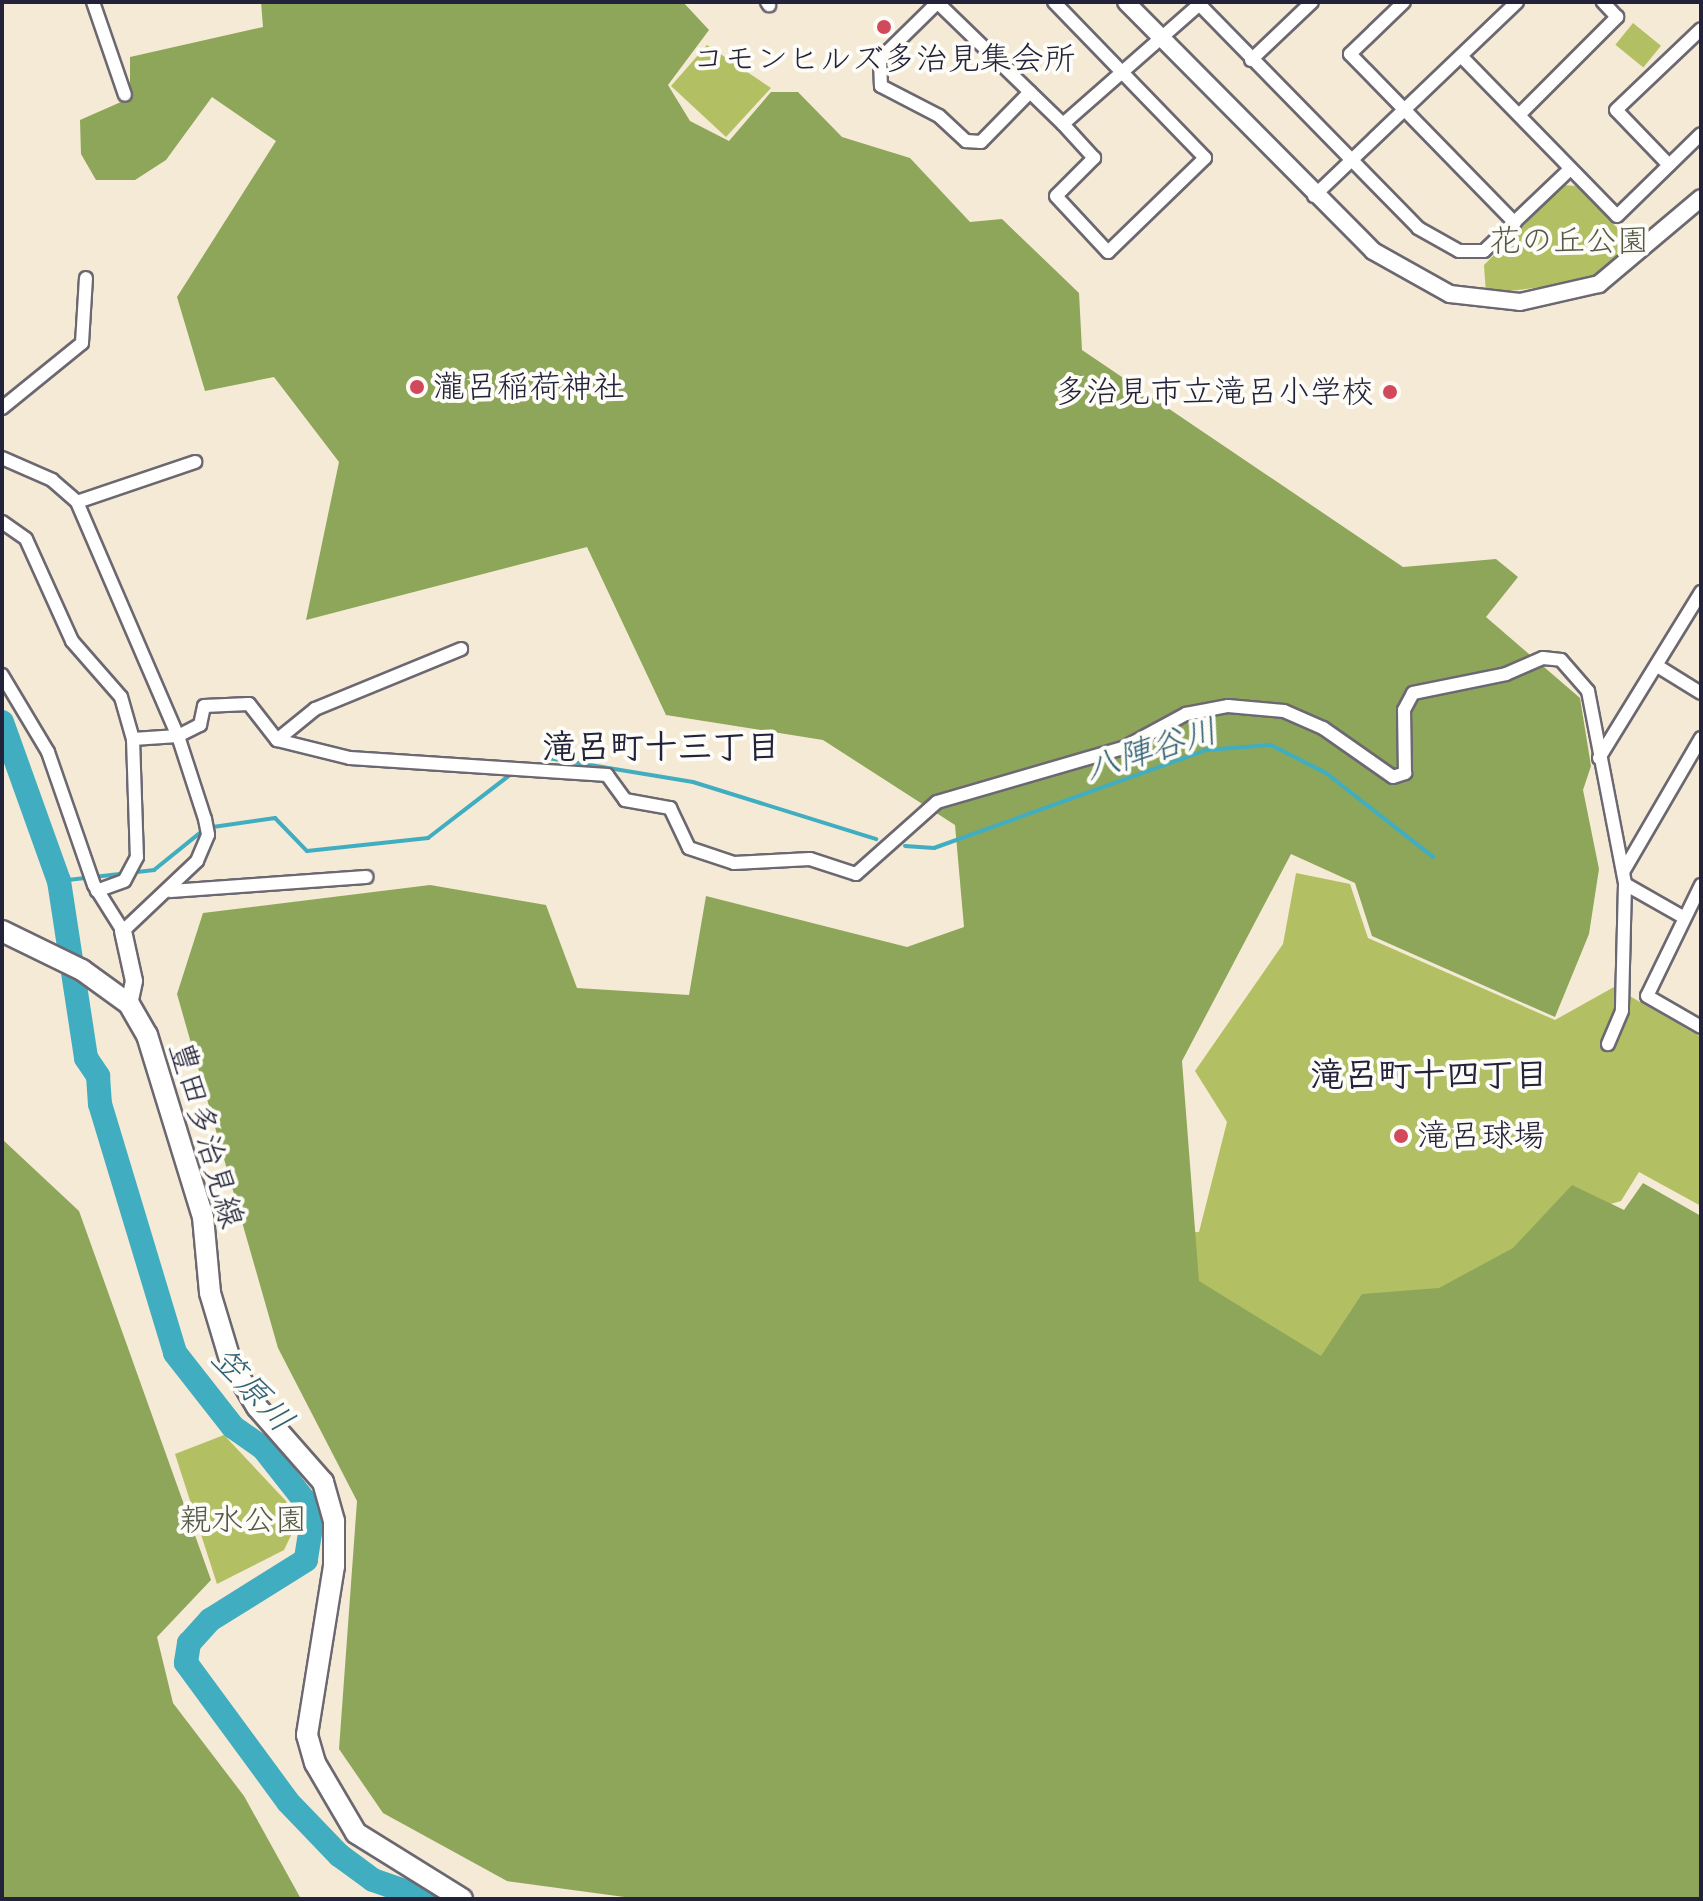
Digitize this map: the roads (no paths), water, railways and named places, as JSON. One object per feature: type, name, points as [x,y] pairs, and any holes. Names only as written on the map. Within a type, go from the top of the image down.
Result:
[{"type":"main road","points":[[2,931],[57,953],[109,993],[129,1004]]},
{"type":"main road","name":"豊田多治見線","points":[[129,1004],[147,1035],[203,1217],[217,1324],[231,1363],[257,1407],[323,1482],[334,1521],[334,1566],[307,1735],[315,1763],[356,1833],[462,1899]]},
{"type":"street","points":[[93,2],[125,95]]},
{"type":"street","points":[[1030,92],[981,142],[966,141],[939,116],[881,86],[880,59],[938,2],[1063,124],[1094,158],[1056,196],[1108,252],[1205,158],[1054,2]]},
{"type":"street","points":[[1126,2],[1314,196],[1416,279],[1450,294],[1520,302],[1599,284],[1701,198]]},
{"type":"street","points":[[1251,60],[1312,2]]},
{"type":"street","points":[[1404,2],[1350,54],[1515,223]]},
{"type":"street","points":[[1519,115],[1617,17],[1603,2]]},
{"type":"street","points":[[1063,124],[1201,3],[1251,60],[1418,228],[1459,251],[1476,256],[1569,170]]},
{"type":"street","points":[[1314,196],[1407,110],[1508,5]]},
{"type":"street","points":[[1669,165],[1616,110],[1701,29]]},
{"type":"street","points":[[1461,56],[1617,216],[1701,134]]},
{"type":"street","points":[[2,408],[82,343],[86,278]]},
{"type":"street","points":[[2,458],[52,480],[77,502],[178,736],[205,819],[208,835],[170,891],[123,931]]},
{"type":"street","points":[[77,502],[195,462]]},
{"type":"street","points":[[2,522],[26,539],[72,641],[121,697],[133,739],[140,839],[124,881],[95,888]]},
{"type":"street","points":[[1599,758],[1659,667],[1701,592]]},
{"type":"street","points":[[277,740],[315,709],[461,649]]},
{"type":"street","points":[[133,739],[178,736],[200,725],[204,706],[249,704],[277,740],[350,758],[607,775],[625,800],[670,808],[689,848],[734,863],[810,859],[856,874],[937,802],[1096,757],[1186,714],[1228,706],[1284,711],[1323,728],[1393,777],[1405,773],[1404,710],[1413,693],[1552,659],[1588,691],[1624,878],[1622,1011],[1608,1044]]},
{"type":"street","points":[[1659,667],[1701,693]]},
{"type":"street","points":[[2,675],[48,752],[95,888],[123,931],[134,981],[129,1004]]},
{"type":"street","points":[[1624,878],[1697,755],[1701,738]]},
{"type":"street","points":[[170,891],[367,877]]},
{"type":"street","points":[[1624,878],[1683,917]]},
{"type":"street","points":[[1701,885],[1647,996],[1701,1027]]},
{"type":"waterway","name":"笠原川","points":[[2,722],[59,881],[86,1058],[98,1076],[100,1104],[175,1353],[233,1427],[264,1449],[304,1500],[311,1527],[306,1560],[210,1620],[189,1643],[186,1663],[288,1802],[339,1855],[373,1880],[428,1899]]},
{"type":"waterway","name":"八陣谷川","points":[[905,846],[934,848],[1206,750],[1271,745],[1326,773],[1433,857]]},
{"type":"waterway","name":"八陣谷川","points":[[548,758],[693,782],[876,839]]},
{"type":"waterway","name":"八陣谷川","points":[[59,881],[154,870],[206,828],[275,818],[307,851],[428,838],[511,774]]},
{"type":"place","name":"コモンヒルズ多治見集会所","points":[[884,27]]},
{"type":"place","name":"瀧呂稲荷神社","points":[[417,387]]},
{"type":"place","name":"多治見市立滝呂小学校","points":[[1390,392]]},
{"type":"place","name":"滝呂球場","points":[[1401,1136]]},
{"type":"district","name":"滝呂町十三丁目","points":[[661,747]]},
{"type":"district","name":"滝呂町十四丁目","points":[[1429,1075]]},
{"type":"park label","name":"花の丘公園","points":[[1569,241]]},
{"type":"park label","name":"親水公園","points":[[243,1520]]}]
